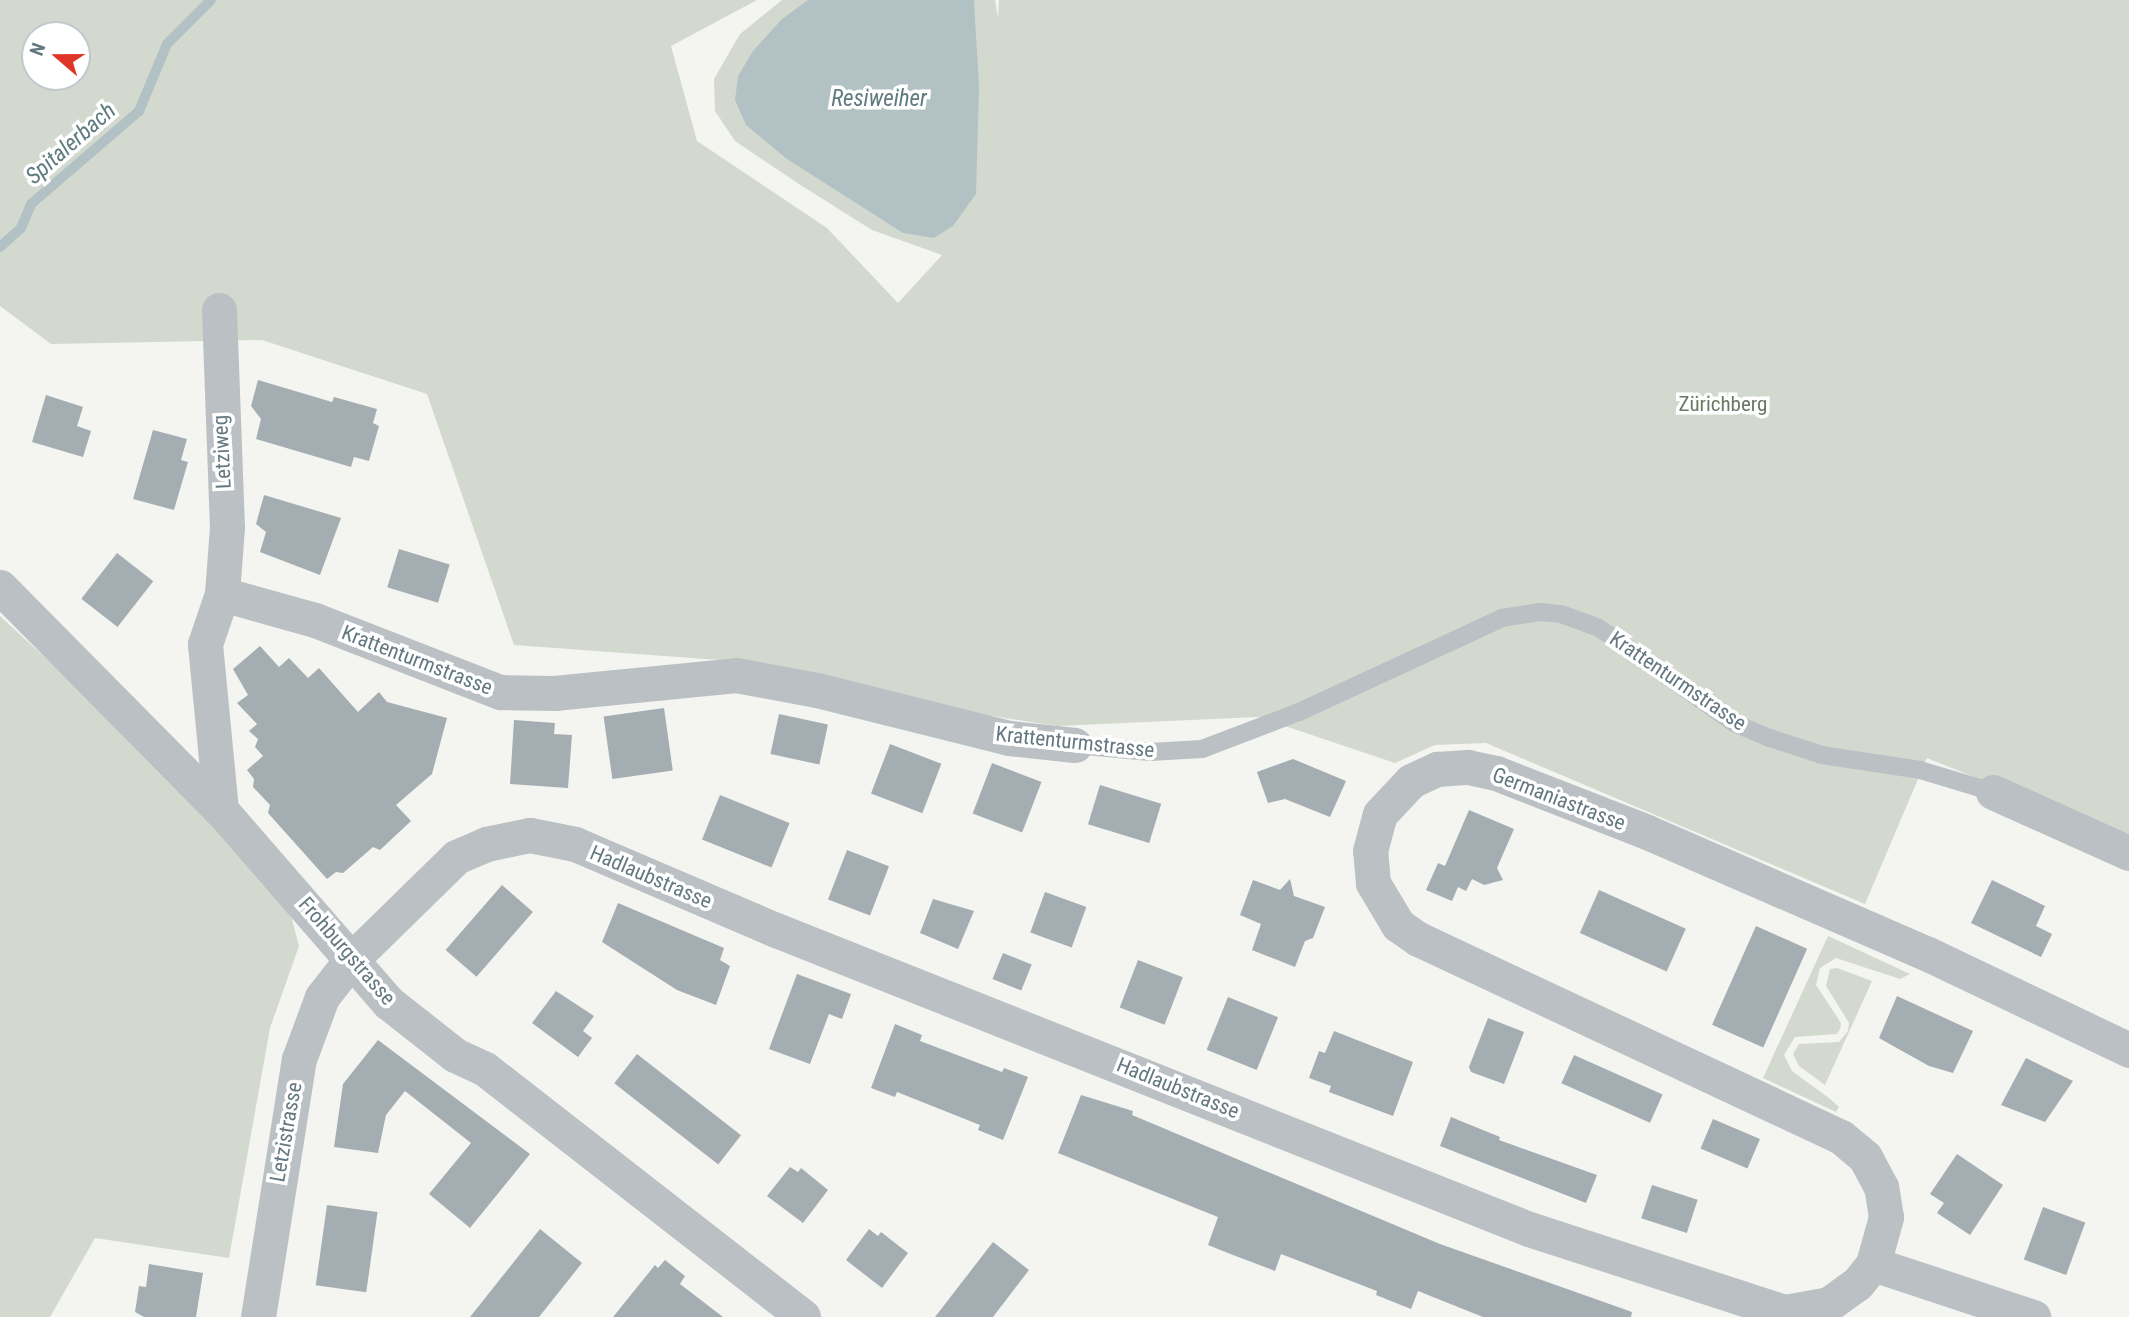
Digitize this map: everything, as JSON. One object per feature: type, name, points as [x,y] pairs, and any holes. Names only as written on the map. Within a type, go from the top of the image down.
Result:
[{"type":"street","name":"Letziweg","points":[[219,310],[227,527],[222,594]]},
{"type":"street","name":"Frohburgstrasse","points":[[0,587],[221,810],[389,1003],[455,1055],[485,1069],[803,1317]]},
{"type":"street","name":"Krattenturmstrasse","points":[[222,594],[315,620],[500,692],[554,693],[736,676],[817,690],[1009,738],[1075,745]]},
{"type":"street","points":[[221,810],[205,644],[222,594]]},
{"type":"street","name":"Germaniastrasse","points":[[1873,1264],[1884,1232],[1885,1203],[1874,1171],[1854,1145],[1418,939],[1398,925],[1380,901],[1369,863],[1373,830],[1390,799],[1411,781],[1437,769],[1468,767],[1496,774],[1647,832],[1928,954],[2129,1050]]},
{"type":"street","name":"Krattenturmstrasse","points":[[1993,792],[2129,853]]},
{"type":"street","name":"Hadlaubstrasse","points":[[351,960],[456,857],[507,838],[550,836],[1529,1229],[1760,1308],[1809,1314],[1829,1304],[1857,1284],[1873,1264]]},
{"type":"street","name":"Letzistrasse","points":[[258,1317],[299,1059],[322,997],[351,960]]},
{"type":"street","points":[[1873,1264],[2033,1317]]},
{"type":"lane","name":"Krattenturmstrasse","points":[[1075,745],[1150,752],[1202,749],[1299,712],[1502,618],[1541,612],[1600,628],[1734,723],[1770,738],[1822,755],[1920,770],[1993,792]]},
{"type":"green space","name":"Zürichberg","points":[[0,0],[757,0],[671,46],[697,141],[827,228],[898,303],[942,255],[872,230],[799,184],[735,141],[715,111],[714,79],[740,34],[782,0],[995,0],[998,18],[999,0],[2129,0],[2129,834],[2090,824],[1927,758],[1865,904],[1486,743],[1435,745],[1395,763],[1258,717],[1057,726],[921,705],[760,663],[514,645],[427,394],[262,340],[51,344],[0,306]]},
{"type":"green space","points":[[0,616],[157,761],[290,912],[299,946],[270,1028],[229,1258],[95,1238],[50,1317],[0,1317]]},
{"type":"green space","points":[[1828,936],[1910,974],[1900,979],[1836,958],[1820,968],[1816,985],[1841,1023],[1840,1029],[1837,1034],[1795,1037],[1784,1055],[1792,1071],[1839,1107],[1836,1112],[1763,1078]]},
{"type":"green space","points":[[1837,968],[1872,981],[1825,1085],[1799,1066],[1793,1054],[1799,1044],[1839,1042],[1848,1031],[1849,1023],[1826,986],[1830,969]]},
{"type":"water","name":"Resiweiher","points":[[808,0],[974,0],[979,87],[976,194],[953,226],[934,238],[903,233],[787,159],[746,125],[735,100],[738,76],[753,51],[782,19]]},
{"type":"building","points":[[258,380],[332,402],[334,397],[377,409],[373,423],[379,426],[369,461],[354,457],[351,467],[256,439],[261,419],[251,406]]},
{"type":"building","points":[[46,395],[83,407],[77,426],[91,431],[83,457],[32,442]]},
{"type":"building","points":[[153,430],[187,439],[181,460],[188,462],[174,510],[133,499]]},
{"type":"building","points":[[264,495],[341,518],[320,575],[260,552],[266,532],[256,524]]},
{"type":"building","points":[[399,549],[450,564],[438,603],[387,587]]},
{"type":"building","points":[[117,553],[153,581],[118,627],[81,599]]},
{"type":"building","points":[[260,646],[279,667],[289,658],[308,678],[319,668],[358,712],[379,692],[387,702],[447,718],[432,774],[396,805],[411,821],[380,850],[373,847],[343,873],[336,872],[327,879],[268,813],[270,805],[253,787],[254,779],[247,770],[263,756],[255,747],[258,739],[249,731],[257,724],[237,703],[248,695],[233,669]]},
{"type":"building","points":[[664,708],[673,770],[612,779],[604,716]]},
{"type":"building","points":[[779,714],[828,724],[819,764],[770,754]]},
{"type":"building","points":[[514,720],[555,723],[554,734],[572,735],[568,788],[510,784]]},
{"type":"building","points":[[890,744],[941,764],[922,813],[871,793]]},
{"type":"building","points":[[1293,759],[1346,781],[1330,817],[1285,799],[1268,803],[1257,772]]},
{"type":"building","points":[[992,763],[1041,782],[1022,832],[973,813]]},
{"type":"building","points":[[1100,785],[1161,804],[1149,843],[1088,824]]},
{"type":"building","points":[[720,795],[790,823],[772,868],[702,840]]},
{"type":"building","points":[[1469,810],[1514,829],[1497,868],[1503,880],[1484,885],[1472,879],[1466,891],[1458,887],[1452,901],[1426,890],[1438,863],[1445,866]]},
{"type":"building","points":[[847,850],[889,866],[870,916],[828,899]]},
{"type":"building","points":[[1290,879],[1294,896],[1325,907],[1313,938],[1305,941],[1295,967],[1252,950],[1261,924],[1240,915],[1253,880],[1280,890]]},
{"type":"building","points":[[1992,880],[2045,906],[2036,926],[2052,934],[2041,957],[1971,923]]},
{"type":"building","points":[[502,885],[533,912],[477,977],[446,950]]},
{"type":"building","points":[[1599,890],[1686,929],[1667,972],[1580,933]]},
{"type":"building","points":[[1045,892],[1086,907],[1072,947],[1030,932]]},
{"type":"building","points":[[933,899],[974,911],[958,949],[920,933]]},
{"type":"building","points":[[618,903],[724,948],[720,960],[730,966],[716,1005],[677,990],[602,942]]},
{"type":"building","points":[[1756,926],[1807,949],[1763,1047],[1712,1025]]},
{"type":"building","points":[[1003,953],[1032,965],[1021,991],[993,979]]},
{"type":"building","points":[[1138,960],[1183,977],[1165,1025],[1120,1008]]},
{"type":"building","points":[[797,974],[851,994],[842,1019],[829,1014],[810,1064],[769,1049]]},
{"type":"building","points":[[556,991],[594,1016],[583,1031],[592,1038],[578,1057],[532,1023]]},
{"type":"building","points":[[1897,996],[1973,1031],[1953,1073],[1929,1066],[1879,1038]]},
{"type":"building","points":[[1228,997],[1278,1017],[1257,1070],[1207,1050]]},
{"type":"building","points":[[1488,1018],[1524,1032],[1504,1084],[1471,1072],[1469,1067]]},
{"type":"building","points":[[895,1024],[922,1035],[920,1041],[1002,1072],[1004,1068],[1028,1077],[1003,1140],[978,1130],[980,1125],[897,1092],[895,1097],[871,1088]]},
{"type":"building","points":[[1334,1031],[1413,1062],[1393,1116],[1329,1092],[1331,1086],[1309,1078],[1319,1051],[1325,1053]]},
{"type":"building","points":[[378,1040],[530,1154],[470,1228],[429,1194],[471,1143],[405,1091],[386,1115],[378,1153],[334,1147],[343,1084]]},
{"type":"building","points":[[637,1054],[741,1135],[718,1164],[614,1083]]},
{"type":"building","points":[[1574,1055],[1663,1094],[1650,1123],[1561,1083]]},
{"type":"building","points":[[2026,1058],[2073,1081],[2045,1122],[2001,1105]]},
{"type":"building","points":[[1081,1095],[1133,1111],[1132,1115],[1440,1244],[1632,1312],[1631,1317],[1483,1317],[1418,1291],[1411,1309],[1376,1295],[1377,1291],[1281,1254],[1275,1271],[1208,1245],[1218,1217],[1058,1153]]},
{"type":"building","points":[[1451,1117],[1500,1137],[1499,1140],[1597,1175],[1586,1203],[1440,1146]]},
{"type":"building","points":[[1713,1119],[1760,1139],[1747,1168],[1700,1148]]},
{"type":"building","points":[[1957,1154],[2003,1185],[1970,1235],[1937,1213],[1944,1203],[1930,1194]]},
{"type":"building","points":[[790,1167],[798,1172],[801,1168],[828,1190],[803,1223],[767,1196]]},
{"type":"building","points":[[1652,1185],[1698,1200],[1687,1233],[1641,1218]]},
{"type":"building","points":[[327,1205],[378,1212],[366,1292],[316,1285]]},
{"type":"building","points":[[2043,1207],[2085,1222],[2066,1275],[2024,1260]]},
{"type":"building","points":[[540,1229],[582,1263],[539,1317],[470,1317]]},
{"type":"building","points":[[869,1229],[878,1236],[881,1232],[908,1253],[882,1288],[846,1260]]},
{"type":"building","points":[[993,1242],[1029,1270],[993,1317],[935,1317]]},
{"type":"building","points":[[665,1260],[685,1276],[680,1284],[723,1317],[613,1317],[655,1265],[658,1268]]},
{"type":"building","points":[[149,1264],[203,1273],[196,1317],[144,1317],[135,1312],[139,1286],[146,1287]]},
{"type":"waterway","name":"Spitalerbach","points":[[0,247],[21,228],[31,204],[139,111],[167,44],[211,0]]}]
